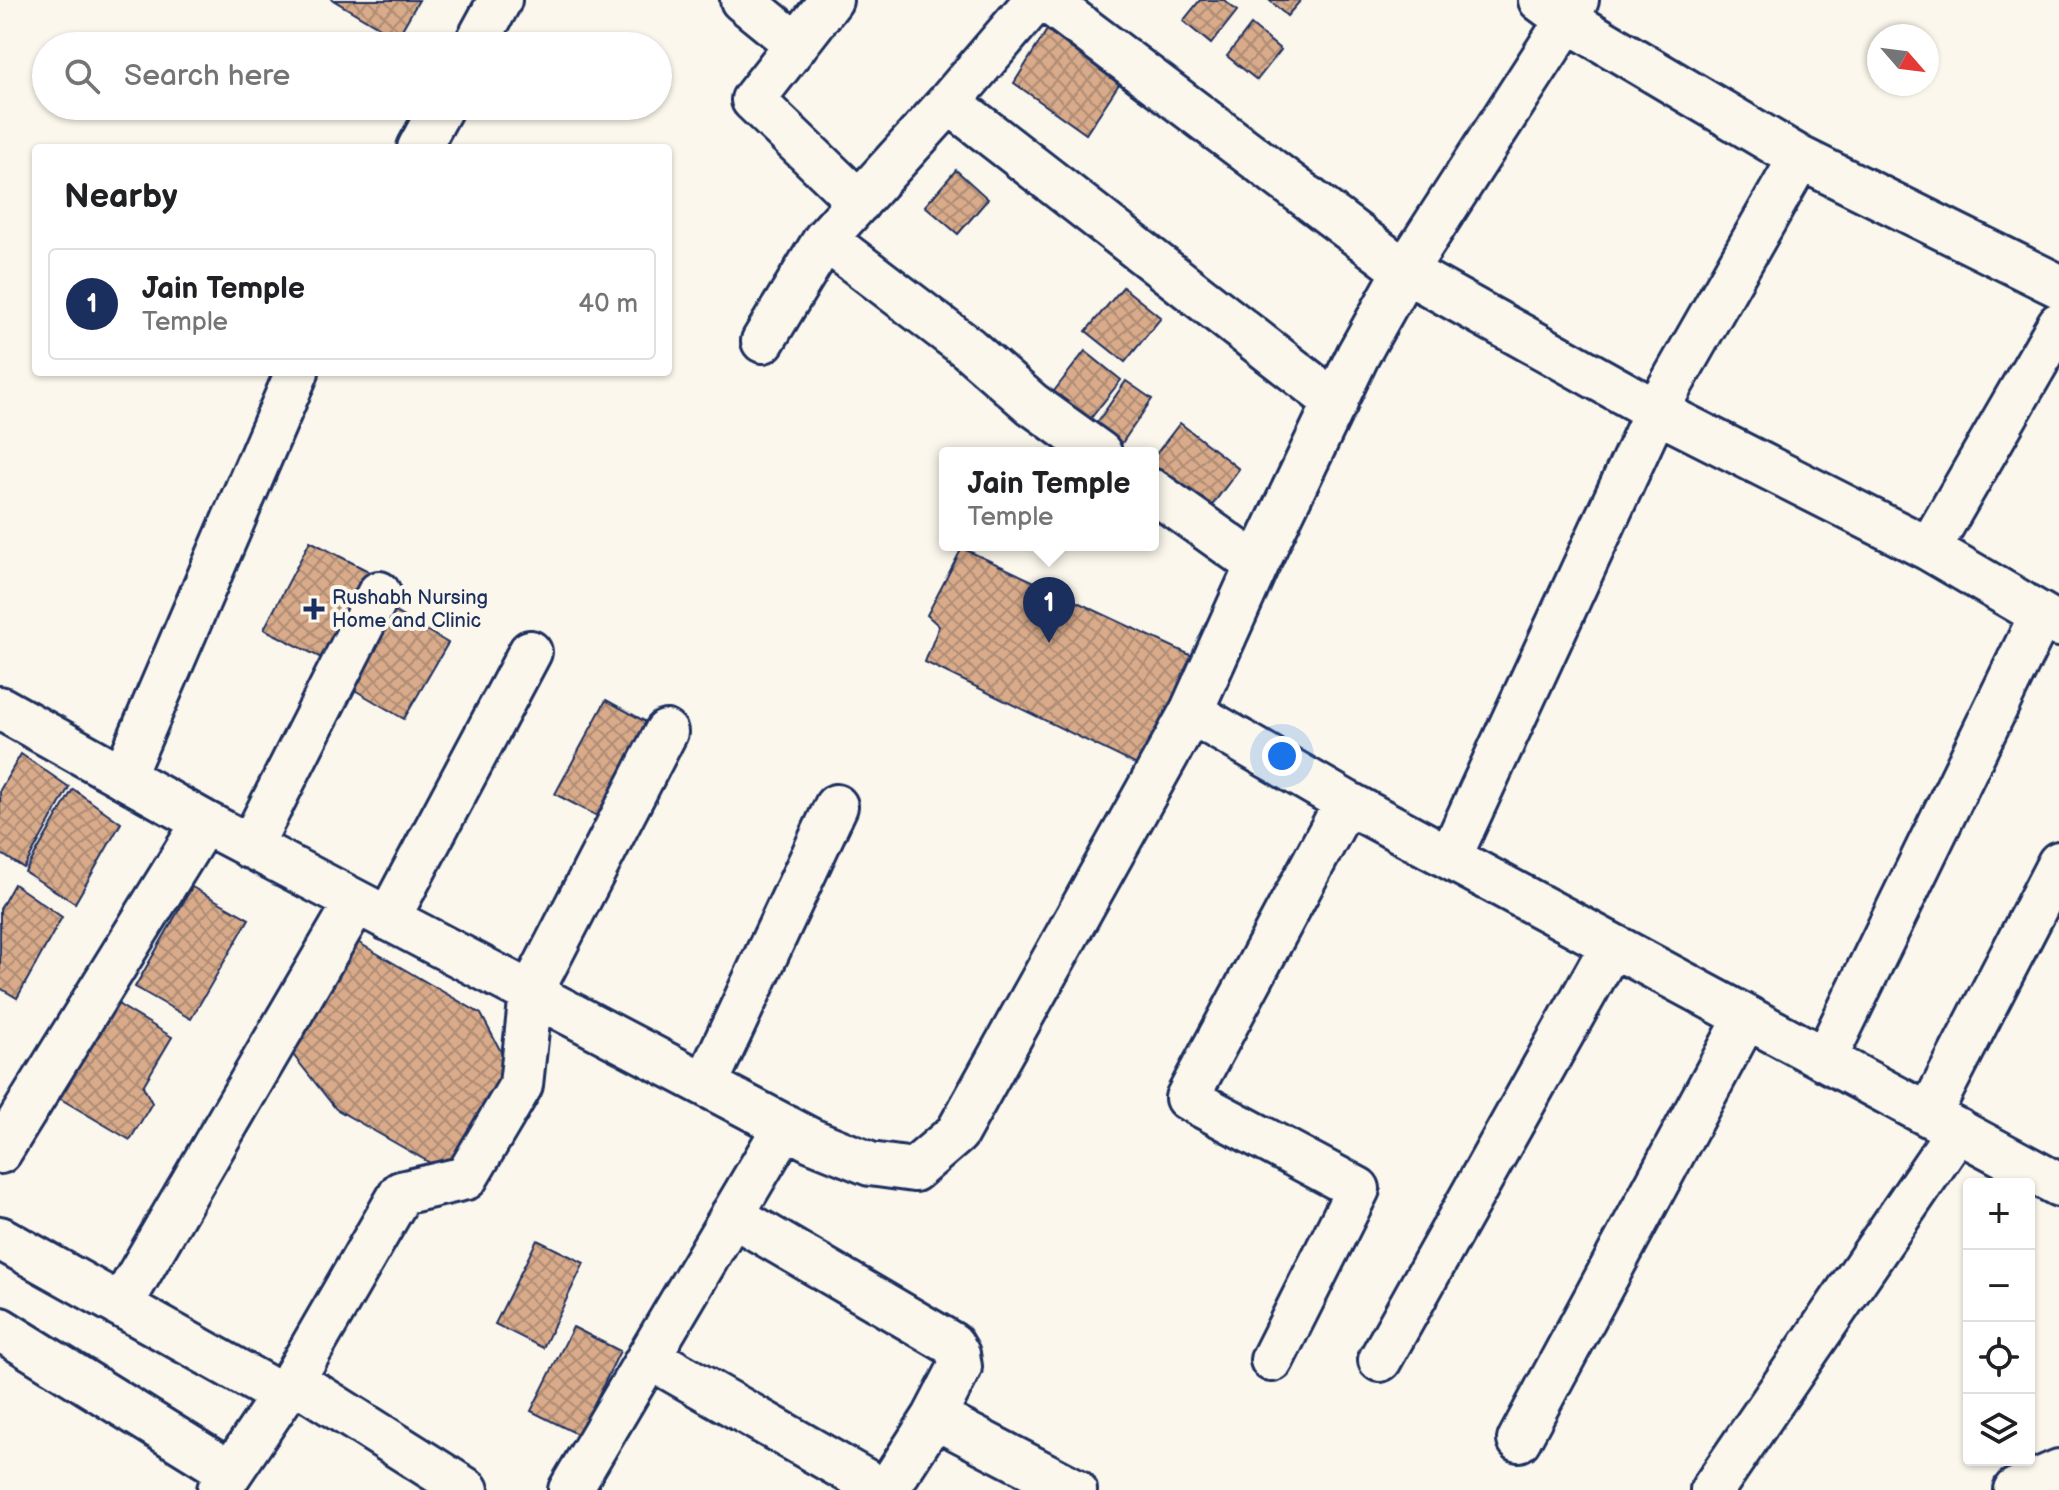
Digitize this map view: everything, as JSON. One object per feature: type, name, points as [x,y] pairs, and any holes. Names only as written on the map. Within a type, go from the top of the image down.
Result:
[{"type":"street","points":[[483,32],[500,0]]},
{"type":"street","points":[[742,0],[796,44]]},
{"type":"street","points":[[831,0],[753,100],[859,202]]},
{"type":"street","points":[[763,341],[825,239],[1036,0]]},
{"type":"street","points":[[1046,0],[1405,271],[1656,411],[1929,549],[2050,620],[1825,1059]]},
{"type":"street","points":[[0,708],[250,847],[811,1140],[870,1164],[914,1170],[957,1133],[1191,712],[1257,565],[1358,355],[1561,7],[1800,158],[2059,286]]},
{"type":"street","points":[[949,102],[1336,403]]},
{"type":"street","points":[[421,144],[434,120]]},
{"type":"street","points":[[1450,857],[1656,411],[1800,158]]},
{"type":"street","points":[[825,239],[968,348],[1032,404],[1092,447]]},
{"type":"street","points":[[1929,549],[2059,324]]},
{"type":"street","points":[[123,777],[295,376]]},
{"type":"street","points":[[1159,495],[1257,565]]},
{"type":"street","points":[[250,847],[379,593]]},
{"type":"street","points":[[121,1305],[372,910],[530,652]]},
{"type":"street","points":[[1191,712],[1346,802],[2059,1185]]},
{"type":"street","points":[[0,1329],[224,1481],[287,1388],[401,1193],[466,1178],[521,1085],[531,993],[666,732]]},
{"type":"street","points":[[1272,1360],[1358,1189],[1187,1098],[1346,802]]},
{"type":"street","points":[[706,1084],[836,806]]},
{"type":"street","points":[[0,1152],[204,822]]},
{"type":"street","points":[[1712,1490],[1943,1123],[2059,863]]},
{"type":"street","points":[[1380,1360],[1612,945]]},
{"type":"street","points":[[1519,1440],[1746,1018]]},
{"type":"street","points":[[570,1490],[785,1126]]},
{"type":"street","points":[[649,1357],[884,1490],[934,1417],[960,1367],[952,1344],[732,1215]]},
{"type":"street","points":[[0,1238],[121,1305],[287,1388],[412,1476],[467,1490]]},
{"type":"street","points":[[934,1417],[1064,1488]]},
{"type":"street","points":[[2015,1490],[2059,1471]]},
{"type":"building","points":[[333,0],[419,0],[400,32],[387,32]]},
{"type":"building","points":[[1200,0],[1224,0],[1237,11],[1211,44],[1183,21]]},
{"type":"building","points":[[1269,0],[1301,0],[1287,16]]},
{"type":"building","points":[[1251,25],[1281,50],[1257,80],[1227,56]]},
{"type":"building","points":[[1047,30],[1119,84],[1086,134],[1014,83]]},
{"type":"building","points":[[956,170],[988,199],[958,234],[925,206]]},
{"type":"building","points":[[1123,287],[1161,318],[1125,362],[1086,331]]},
{"type":"building","points":[[1085,351],[1121,380],[1087,423],[1051,395]]},
{"type":"building","points":[[1126,381],[1152,399],[1122,443],[1096,424]]},
{"type":"building","points":[[1180,423],[1239,469],[1210,508],[1159,470],[1159,450]]},
{"type":"building","points":[[310,541],[378,576],[333,664],[264,629]]},
{"type":"building","points":[[960,551],[968,551],[1201,660],[1145,769],[925,662],[939,626],[927,615]]},
{"type":"building","points":[[385,606],[448,643],[404,719],[341,682]]},
{"type":"building","points":[[606,700],[648,723],[597,816],[555,794]]},
{"type":"building","points":[[21,754],[69,787],[24,868],[0,853],[0,790]]},
{"type":"building","points":[[73,789],[121,823],[75,903],[25,872]]},
{"type":"building","points":[[14,884],[62,917],[17,998],[0,988],[0,909]]},
{"type":"building","points":[[192,887],[249,919],[191,1019],[135,987]]},
{"type":"building","points":[[354,940],[481,1014],[508,1065],[446,1172],[336,1109],[290,1051]]},
{"type":"building","points":[[116,1003],[172,1037],[143,1086],[152,1103],[130,1140],[59,1098]]},
{"type":"building","points":[[537,1240],[584,1263],[543,1348],[495,1324]]},
{"type":"building","points":[[573,1327],[620,1351],[579,1435],[531,1411]]},
{"type":"place","name":"Rushabh Nursing Home and Clinic","points":[[314,609]]},
{"type":"place","name":"Jain Temple","points":[[1049,643]]}]
